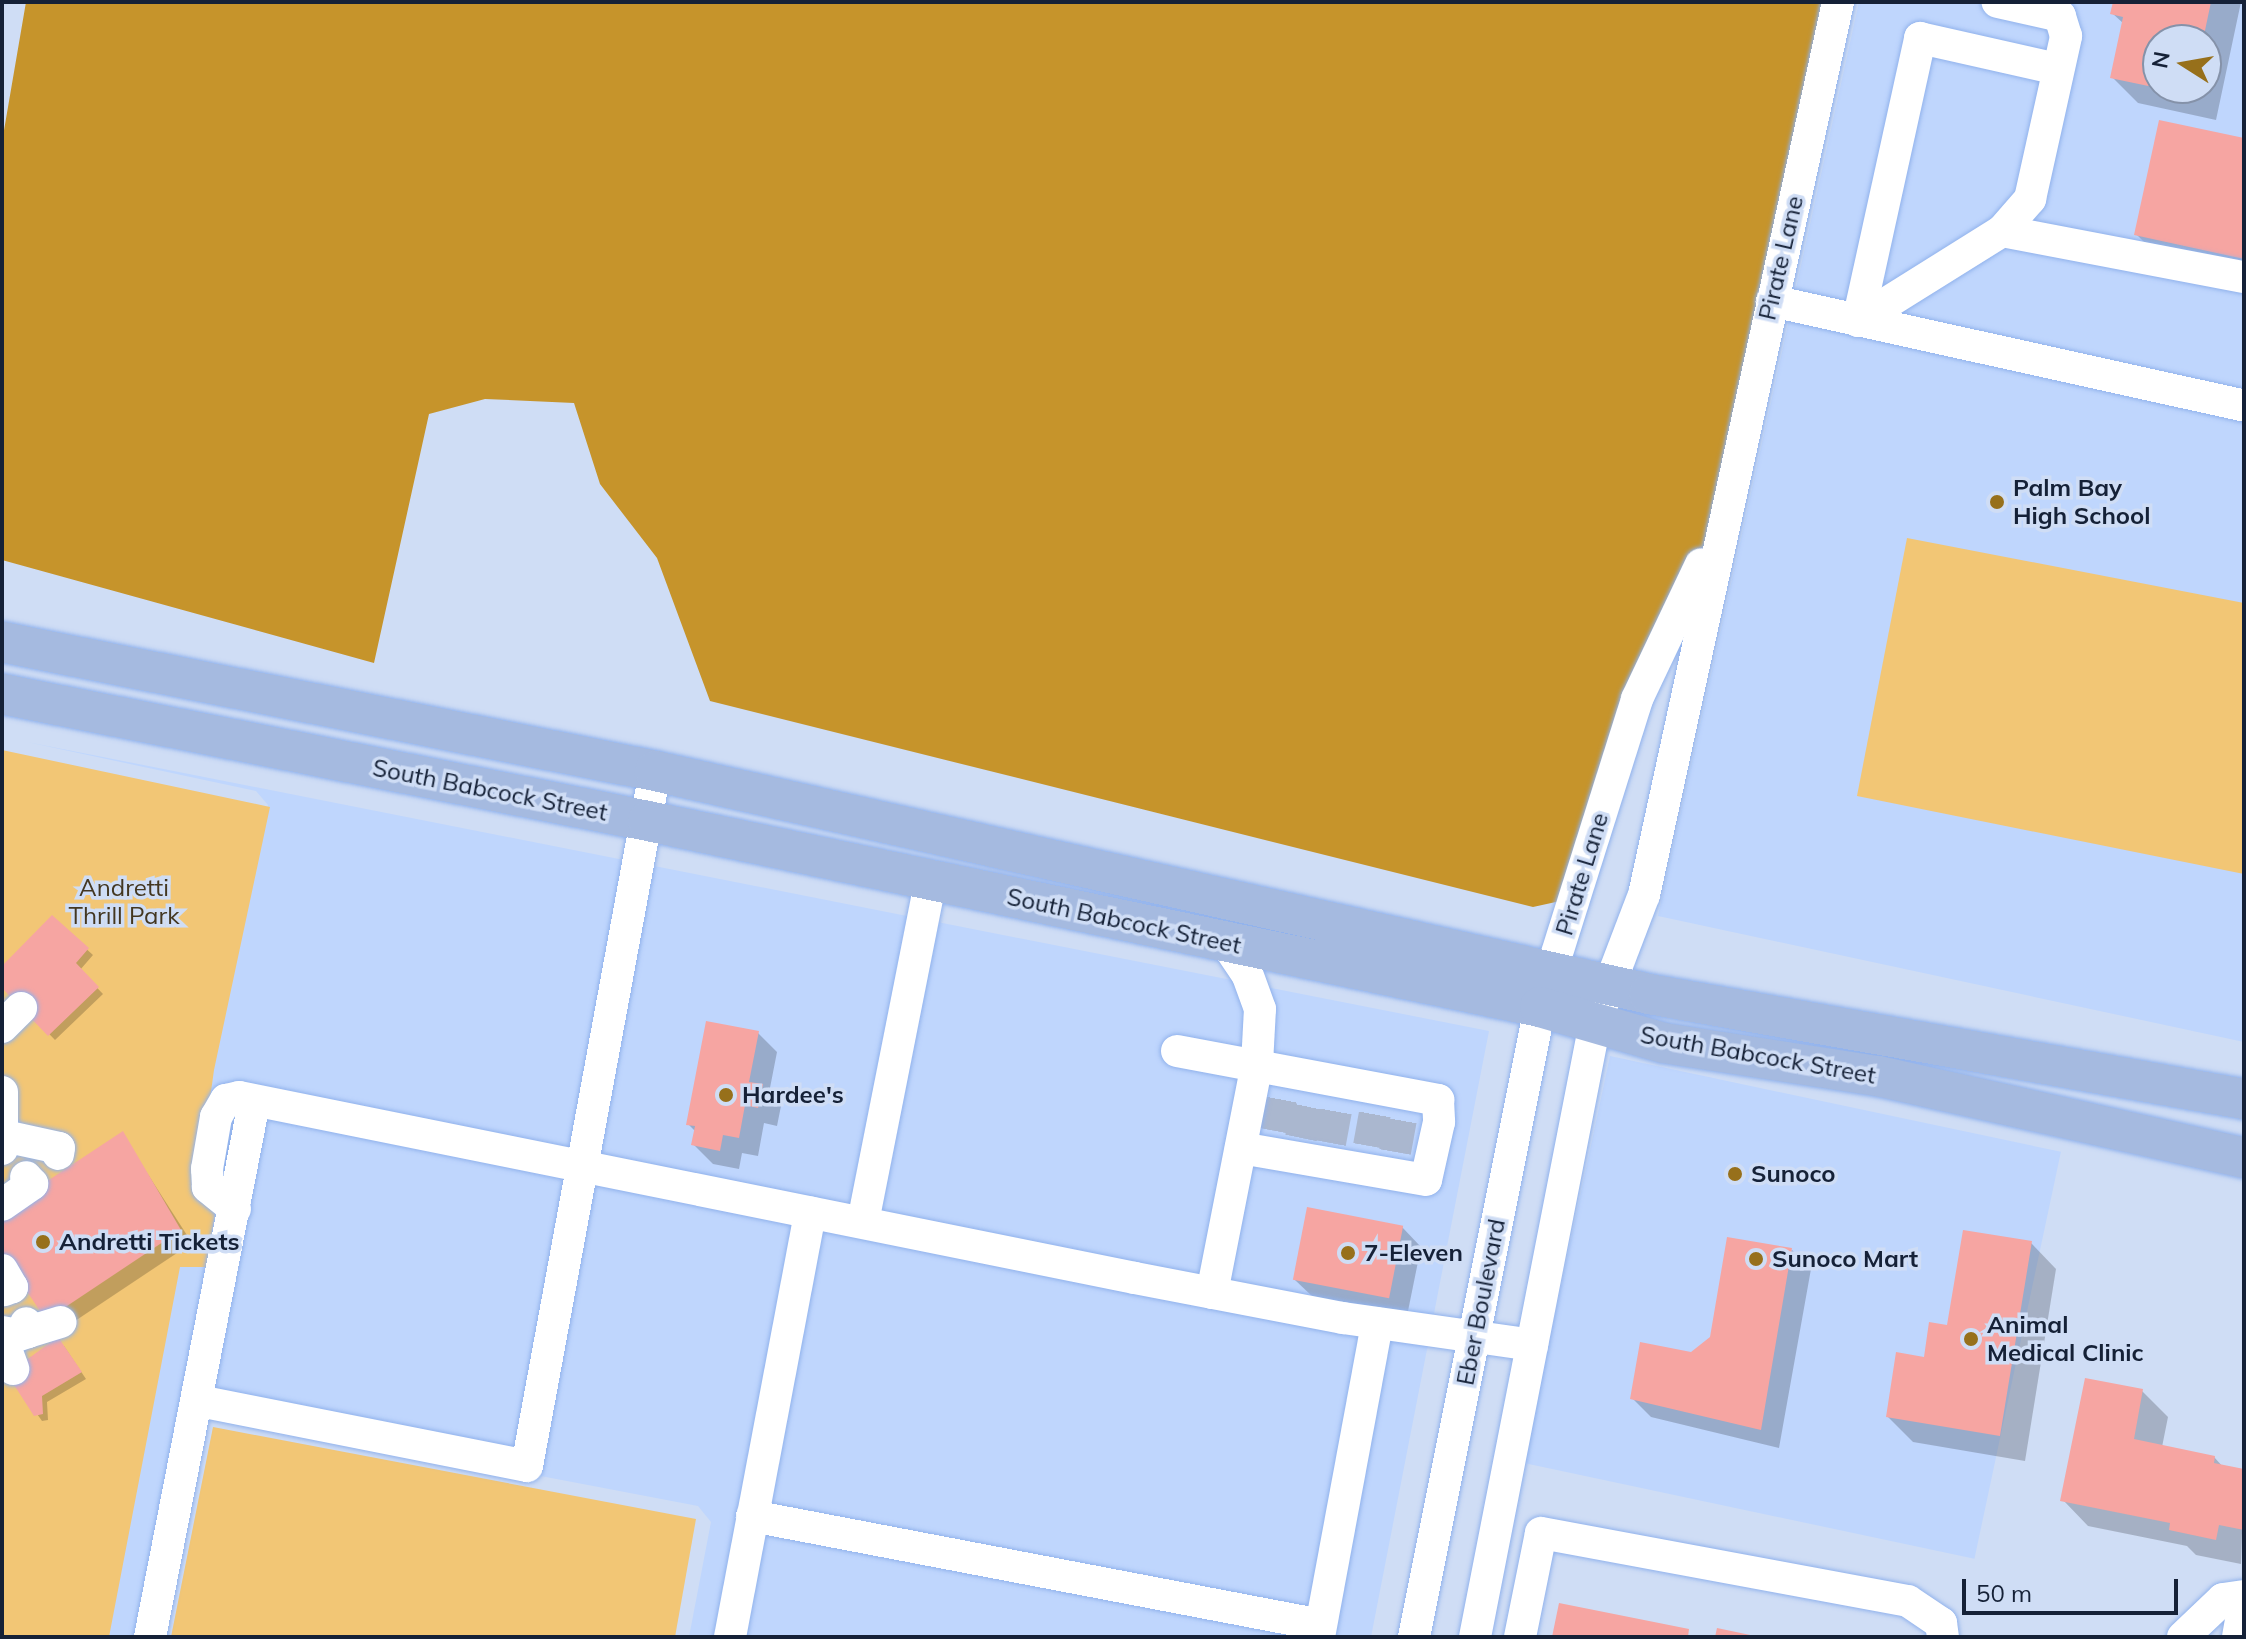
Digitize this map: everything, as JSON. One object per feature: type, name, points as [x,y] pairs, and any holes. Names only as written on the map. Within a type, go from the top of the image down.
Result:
[{"type":"main road","name":"South Babcock Street","points":[[2,642],[655,771],[1611,984],[2244,1099]]},
{"type":"main road","name":"South Babcock Street","points":[[2,694],[648,821],[1540,1007],[1664,1043],[1878,1076],[2244,1158]]},
{"type":"street","name":"Pirate Lane","points":[[1611,984],[1644,895],[1724,514],[1838,2]]},
{"type":"street","points":[[1858,321],[2002,231],[2030,199],[2066,36],[2060,16],[1998,2]]},
{"type":"street","points":[[1858,321],[1920,38],[2058,69]]},
{"type":"street","points":[[2002,231],[2244,277]]},
{"type":"street","points":[[1772,301],[2244,406]]},
{"type":"street","name":"Pirate Lane","points":[[1553,969],[1637,699],[1724,514]]},
{"type":"street","points":[[199,1401],[527,1466],[655,771]]},
{"type":"street","points":[[863,1222],[931,880]]},
{"type":"street","points":[[1212,1293],[1292,1148],[1305,1079],[1260,1009],[1247,974],[1225,941]]},
{"type":"street","name":"Eber Boulevard","points":[[1414,1637],[1540,1007],[1553,969]]},
{"type":"street","points":[[1475,1637],[1595,1023],[1611,984]]},
{"type":"street","points":[[1177,1051],[1391,1097],[1438,1100],[1439,1122],[1426,1180],[1380,1161],[1292,1148]]},
{"type":"street","points":[[2,1092],[3,1142],[59,1148],[58,1154]]},
{"type":"street","points":[[150,1637],[199,1401],[254,1103],[1212,1293],[1377,1323],[1532,1345]]},
{"type":"street","points":[[2,1205],[32,1184],[26,1177]]},
{"type":"street","points":[[730,1637],[810,1212]]},
{"type":"street","points":[[13,1369],[14,1331],[61,1322]]},
{"type":"street","points":[[752,1516],[1320,1631],[1377,1323]]},
{"type":"street","points":[[1497,1526],[1908,1601],[1941,1623],[1943,1637]]},
{"type":"street","points":[[1520,1637],[1541,1533]]},
{"type":"street","points":[[2183,1637],[2223,1599],[2244,1596]]},
{"type":"street","points":[[2238,1637],[2244,1604]]},
{"type":"shaded area","points":[[26,2],[1838,2],[1724,514],[1574,898],[1533,907],[710,701],[657,558],[600,484],[574,403],[485,399],[429,414],[374,663],[2,560],[2,142]]},
{"type":"shaded area","name":"Palm Bay High School","points":[[1859,2],[2244,2],[2244,1042],[1658,916]]},
{"type":"shaded area","points":[[27,742],[1489,1031],[1371,1637],[689,1637],[711,1522],[698,1506],[216,1414],[207,1415],[157,1637],[2,1637],[2,797],[256,871],[268,805],[256,791]]},
{"type":"shaded area","points":[[1610,1056],[2061,1152],[1974,1559],[1524,1463]]},
{"type":"green space","points":[[1907,538],[2244,603],[2244,874],[1857,796]]},
{"type":"green space","name":"Andretti Thrill Park","points":[[2,750],[270,807],[214,1070],[198,1186],[216,1209],[206,1267],[180,1267],[109,1637],[2,1637]]},
{"type":"green space","points":[[213,1427],[696,1519],[675,1637],[171,1637]]},
{"type":"building","points":[[2113,2],[2211,2],[2206,24],[2142,24],[2142,85],[2110,78],[2123,17],[2110,14]]},
{"type":"building","points":[[2159,120],[2244,138],[2244,259],[2134,235]]},
{"type":"building","points":[[52,915],[89,948],[76,963],[99,987],[48,1036],[2,988],[2,966]]},
{"type":"building","name":"Hardee's","points":[[706,1021],[759,1031],[749,1082],[763,1084],[758,1108],[745,1105],[739,1138],[723,1135],[720,1151],[691,1145],[695,1126],[686,1125]]},
{"type":"building","points":[[123,1131],[181,1230],[46,1320],[2,1254],[2,1211]]},
{"type":"building","name":"7-Eleven","points":[[1307,1207],[1403,1226],[1389,1298],[1293,1280]]},
{"type":"building","name":"Animal Medical Clinic","points":[[1963,1230],[2032,1241],[2000,1436],[1886,1417],[1896,1352],[1924,1357],[1929,1322],[1947,1325]]},
{"type":"building","points":[[1727,1237],[1792,1248],[1761,1430],[1630,1399],[1640,1342],[1691,1352],[1710,1337]]},
{"type":"building","points":[[58,1337],[82,1372],[42,1396],[43,1414],[34,1416],[7,1374]]},
{"type":"building","points":[[2085,1378],[2143,1389],[2134,1439],[2215,1456],[2214,1463],[2244,1469],[2244,1530],[2219,1525],[2216,1540],[2169,1530],[2170,1523],[2060,1501]]},
{"type":"building","points":[[1559,1603],[1689,1629],[1688,1637],[1552,1637]]},
{"type":"building","points":[[1717,1628],[1755,1636],[1715,1637]]},
{"type":"tunnel","points":[[1275,1131],[1284,1084]]},
{"type":"tunnel","points":[[1301,1138],[1311,1090]]},
{"type":"tunnel","points":[[1330,1143],[1339,1094]]},
{"type":"tunnel","points":[[1369,1146],[1377,1102]]},
{"type":"tunnel","points":[[1395,1152],[1403,1108]]},
{"type":"place","name":"Palm Bay High School","points":[[1997,502]]},
{"type":"place","name":"Hardee's","points":[[726,1095]]},
{"type":"place","name":"Sunoco","points":[[1735,1174]]},
{"type":"place","name":"Andretti Tickets","points":[[43,1242]]},
{"type":"place","name":"7-Eleven","points":[[1348,1253]]},
{"type":"place","name":"Sunoco Mart","points":[[1756,1259]]},
{"type":"place","name":"Animal Medical Clinic","points":[[1971,1339]]}]
